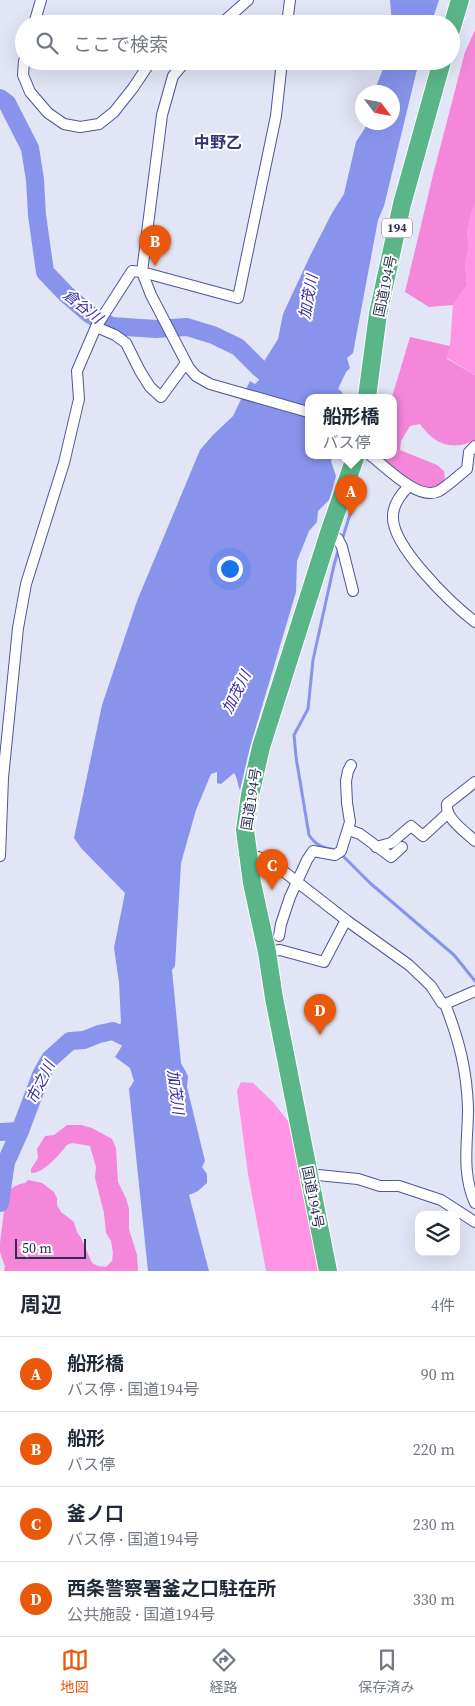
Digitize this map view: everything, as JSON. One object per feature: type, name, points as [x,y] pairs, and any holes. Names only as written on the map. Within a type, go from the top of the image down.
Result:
[{"type":"highway","points":[[456,15],[460,0]]},
{"type":"highway","name":"国道194号","points":[[367,394],[378,314],[402,204],[439,70]]},
{"type":"highway","name":"国道194号","points":[[328,1271],[274,998],[267,952],[247,854],[245,830],[250,795],[261,747],[355,459]]},
{"type":"street","points":[[37,15],[41,0]]},
{"type":"street","points":[[231,15],[248,0]]},
{"type":"street","points":[[288,15],[290,0]]},
{"type":"street","points":[[23,70],[23,75],[30,92],[48,113],[64,124],[80,127],[99,124],[114,112],[145,70]]},
{"type":"street","points":[[178,70],[173,76],[162,115],[142,272],[151,295],[186,363],[196,376],[210,384],[305,411]]},
{"type":"street","points":[[0,856],[3,778],[18,628],[24,593],[64,463],[79,400],[77,371],[96,327],[132,271],[238,298],[276,116],[281,70]]},
{"type":"street","points":[[96,327],[115,335],[126,343],[150,387],[161,397],[186,363]]},
{"type":"street","points":[[375,459],[409,486],[427,494],[439,491],[467,469],[469,452],[475,446]]},
{"type":"street","points":[[409,486],[394,506],[392,517],[394,526],[400,538],[422,569],[475,622]]},
{"type":"street","points":[[329,533],[338,539],[342,547],[353,591]]},
{"type":"street","points":[[279,936],[284,912],[307,860],[313,851],[335,855],[341,850],[350,822],[346,781],[351,765]]},
{"type":"street","points":[[475,782],[447,804],[448,813],[475,842]]},
{"type":"street","points":[[376,847],[391,843],[410,826],[423,836],[448,813]]},
{"type":"street","points":[[349,830],[360,834],[391,858],[402,846]]},
{"type":"street","points":[[247,854],[268,860],[346,920],[409,965],[431,986],[442,1003],[445,1004],[462,1051],[466,1074],[468,1109],[466,1168],[468,1184],[475,1203]]},
{"type":"street","points":[[267,952],[280,950],[324,962],[346,920]]},
{"type":"street","points":[[445,1004],[475,990]]},
{"type":"street","points":[[308,1174],[358,1179],[380,1186],[399,1186],[442,1200],[475,1222]]},
{"type":"shaded area","points":[[475,30],[475,204],[467,233],[469,245],[465,264],[467,285],[453,305],[429,307],[405,292],[465,52]]},
{"type":"shaded area","points":[[475,204],[475,375],[447,358],[450,346],[453,305],[467,285],[465,264],[469,245],[467,233]]},
{"type":"shaded area","points":[[410,337],[450,346],[447,359],[475,375],[475,440],[462,445],[447,445],[432,437],[420,424],[410,426],[401,441],[400,450],[437,465],[444,471],[445,479],[440,485],[432,488],[424,487],[406,478],[380,459],[397,459],[397,394],[393,394]]},
{"type":"shaded area","points":[[241,1082],[253,1083],[273,1102],[291,1125],[319,1271],[266,1271],[248,1174],[237,1091]]},
{"type":"shaded area","points":[[67,1125],[81,1125],[92,1128],[112,1139],[116,1148],[118,1182],[129,1209],[129,1229],[137,1255],[138,1271],[4,1271],[5,1267],[0,1252],[0,1243],[6,1195],[14,1187],[28,1180],[42,1183],[54,1192],[57,1198],[57,1205],[61,1212],[74,1222],[92,1263],[106,1267],[112,1261],[111,1241],[106,1233],[104,1213],[95,1178],[96,1167],[90,1146],[72,1143],[67,1145],[46,1167],[31,1173],[31,1169],[38,1158],[37,1149],[45,1136],[54,1135]]},
{"type":"water","points":[[390,0],[439,0],[434,15],[391,15]]},
{"type":"water","name":"加茂川","points":[[383,70],[417,70],[384,206],[378,220],[353,353],[347,358],[350,368],[338,389],[342,394],[305,394],[305,459],[332,459],[336,476],[329,500],[318,511],[317,522],[309,531],[297,561],[296,592],[250,747],[240,790],[234,773],[221,784],[217,783],[217,772],[211,774],[196,810],[181,863],[175,966],[172,970],[181,1063],[188,1076],[187,1087],[205,1161],[202,1167],[207,1174],[207,1183],[198,1191],[189,1195],[209,1271],[148,1271],[129,1089],[134,1081],[130,1068],[115,1057],[122,1046],[119,1029],[121,1022],[119,982],[114,948],[125,893],[81,848],[74,838],[102,705],[137,601],[200,450],[233,416],[250,381],[255,384],[268,371],[263,363],[278,339],[283,314],[310,256],[344,194],[356,142],[364,130],[400,130],[400,85],[377,85]]},
{"type":"waterway","name":"倉谷川","points":[[0,98],[7,103],[30,148],[45,272],[66,294],[89,314],[111,326],[156,329],[187,327],[213,335],[238,347],[259,368],[285,388]]},
{"type":"waterway","points":[[342,540],[351,511],[346,504]]},
{"type":"waterway","points":[[336,850],[321,846],[314,842],[309,835],[294,735],[308,709],[313,660],[339,548]]},
{"type":"waterway","points":[[341,854],[370,883],[454,955],[475,981]]},
{"type":"waterway","name":"市之川","points":[[0,1203],[6,1162],[41,1075],[50,1059],[70,1041],[84,1040],[113,1031],[131,1040],[140,1048]]},
{"type":"waterway","points":[[0,1132],[20,1131]]},
{"type":"place","name":"船形","points":[[155,266]]},
{"type":"place","name":"船形橋","points":[[351,516]]},
{"type":"place","name":"釜ノ口","points":[[272,890]]},
{"type":"place","name":"西条警察署釜之口駐在所","points":[[320,1035]]},
{"type":"district","name":"中野乙","points":[[218,142]]}]
